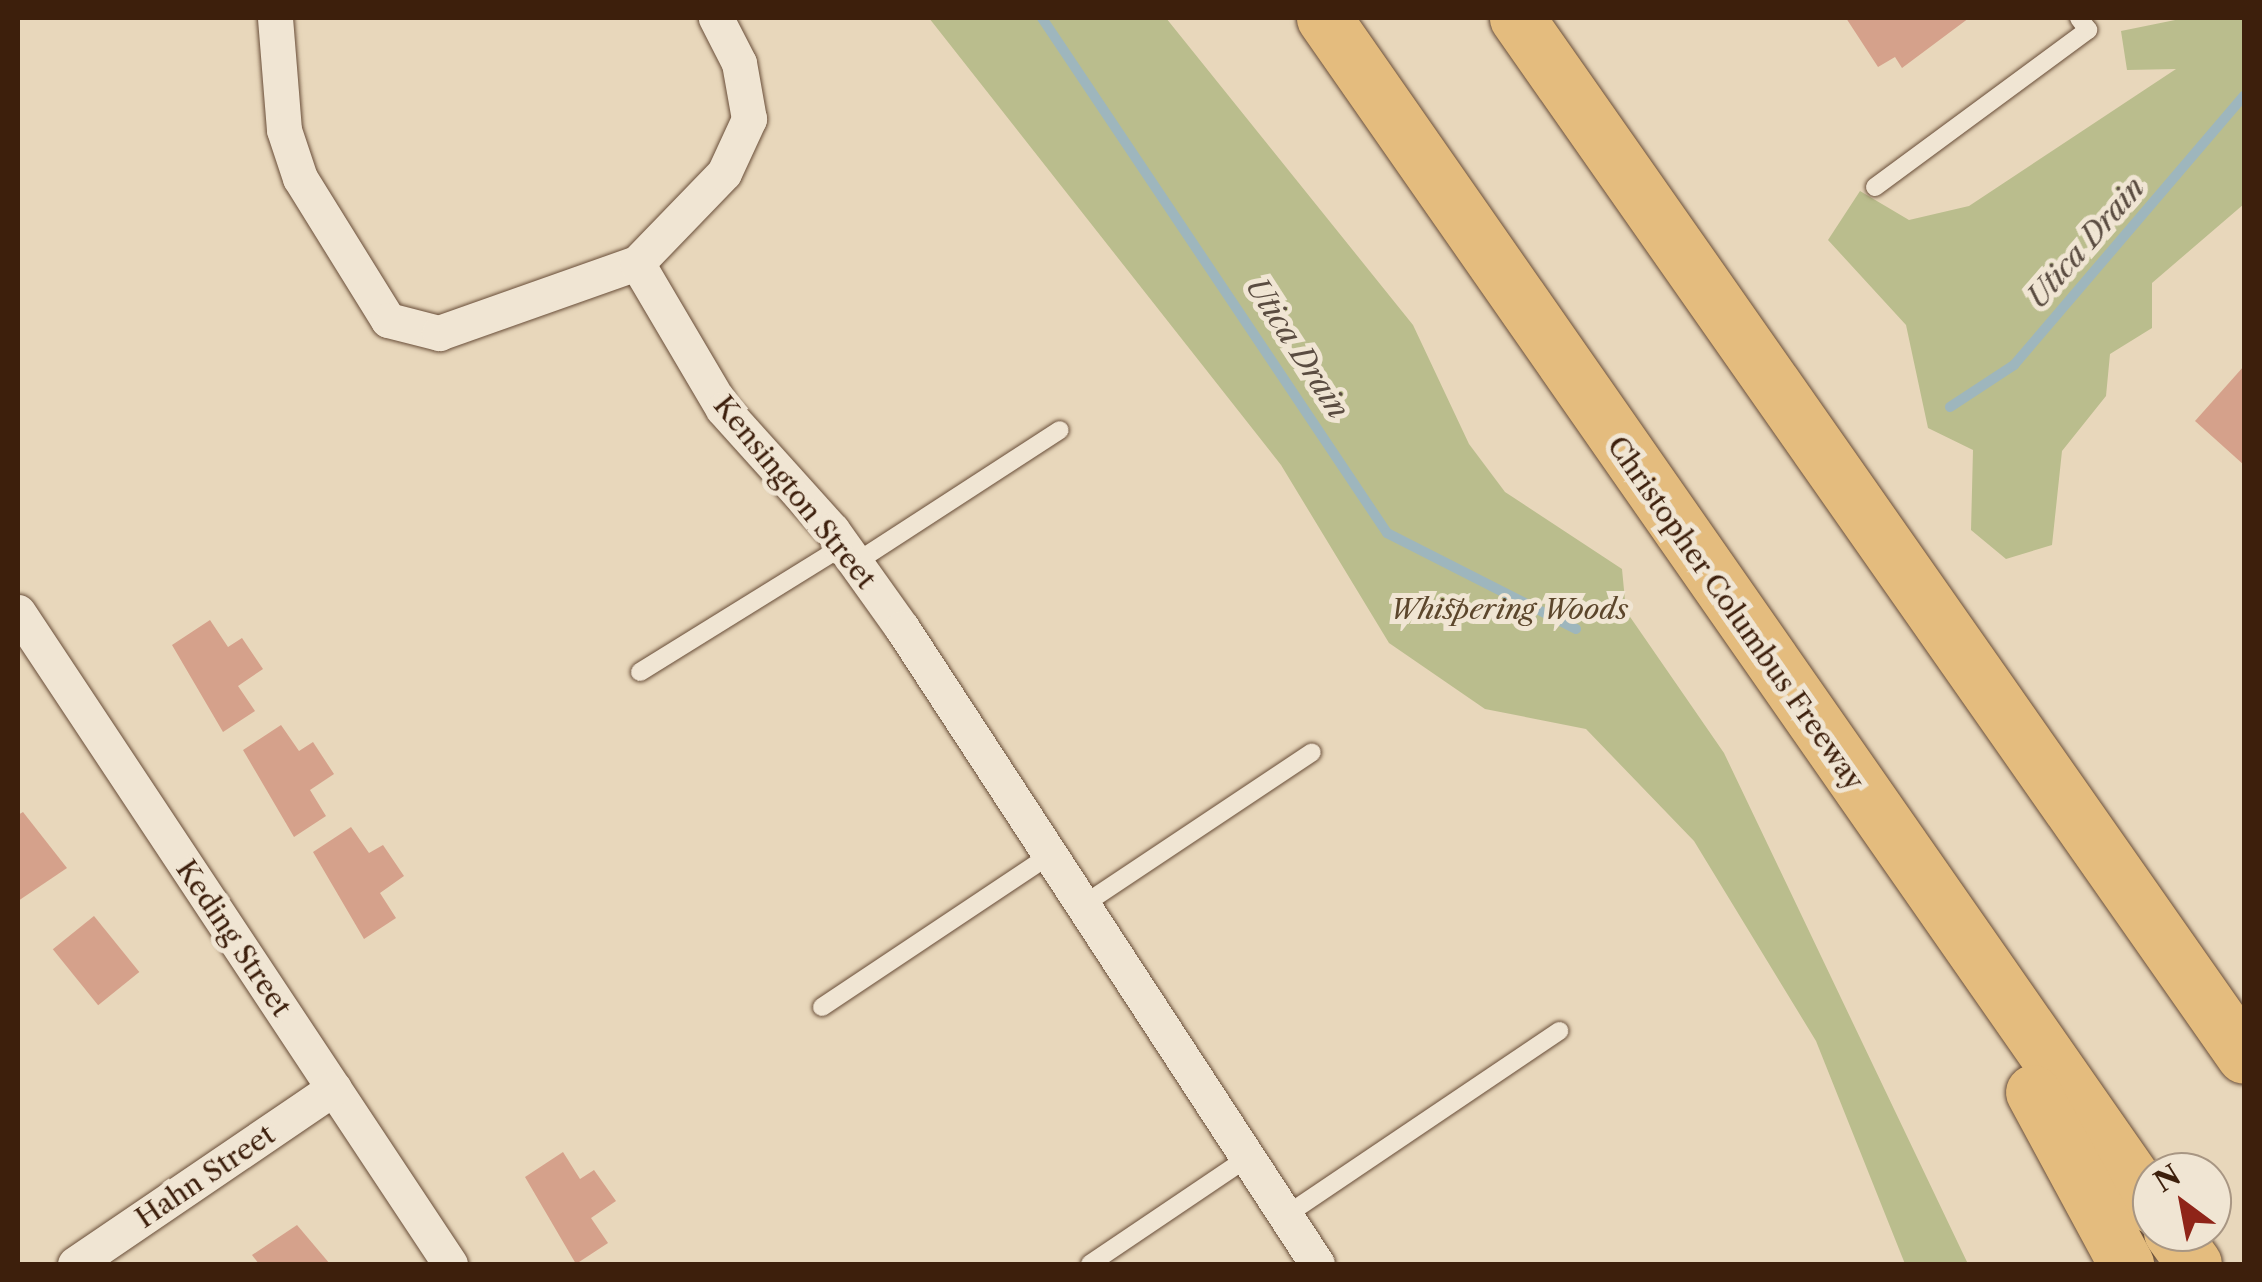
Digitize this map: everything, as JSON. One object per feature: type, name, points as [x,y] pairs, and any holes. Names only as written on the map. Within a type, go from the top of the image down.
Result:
[{"type":"highway","name":"Christopher Columbus Freeway","points":[[1324,18],[1873,812],[2132,1178]]},
{"type":"highway","points":[[1517,18],[2244,1056]]},
{"type":"highway","points":[[1873,812],[2126,1264]]},
{"type":"highway","points":[[2100,849],[2244,1016]]},
{"type":"street","points":[[274,18],[284,130],[300,178],[388,320],[439,333],[637,263],[724,174],[746,138],[740,63],[716,18]]},
{"type":"street","name":"Kensington Street","points":[[637,263],[724,409],[849,555],[1317,1264]]},
{"type":"street","name":"Keding Street","points":[[18,612],[450,1264]]},
{"type":"street","name":"Hahn Street","points":[[75,1264],[334,1088]]},
{"type":"lane","points":[[1875,187],[2088,30],[2079,18]]},
{"type":"lane","points":[[640,672],[1060,430]]},
{"type":"lane","points":[[1083,905],[1312,752]]},
{"type":"lane","points":[[822,1007],[1050,855]]},
{"type":"lane","points":[[1286,1216],[1559,1031]]},
{"type":"lane","points":[[1090,1264],[1247,1158]]},
{"type":"green space","name":"Whispering Woods","points":[[929,18],[1166,18],[1413,325],[1469,444],[1505,492],[1622,569],[1626,611],[1724,753],[1968,1264],[1905,1264],[1816,1041],[1694,841],[1586,729],[1485,709],[1389,643],[1281,465]]},
{"type":"green space","points":[[2185,18],[2244,18],[2244,204],[2152,283],[2152,328],[2110,354],[2106,396],[2062,451],[2052,545],[2006,559],[1971,530],[1973,450],[1928,428],[1906,325],[1828,240],[1860,191],[1909,220],[1969,206],[2176,69],[2127,70],[2121,31]]},
{"type":"building","points":[[1846,18],[1969,18],[1902,68],[1895,57],[1878,67]]},
{"type":"building","points":[[2244,366],[2244,465],[2195,421]]},
{"type":"building","points":[[210,620],[228,647],[242,638],[263,669],[238,686],[255,711],[223,732],[172,645]]},
{"type":"building","points":[[281,725],[299,751],[313,742],[334,774],[310,790],[326,816],[294,837],[243,750]]},
{"type":"building","points":[[23,812],[67,868],[18,901],[18,815]]},
{"type":"building","points":[[351,827],[369,853],[383,845],[404,876],[380,893],[396,918],[364,939],[313,852]]},
{"type":"building","points":[[94,916],[139,972],[98,1005],[53,949]]},
{"type":"building","points":[[563,1152],[580,1179],[594,1170],[616,1201],[591,1218],[608,1243],[576,1264],[525,1177]]},
{"type":"building","points":[[297,1225],[330,1264],[259,1264],[252,1255]]},
{"type":"waterway","name":"Utica Drain","points":[[1042,18],[1387,533],[1576,629]]},
{"type":"waterway","name":"Utica Drain","points":[[1950,407],[2014,365],[2244,96]]}]
